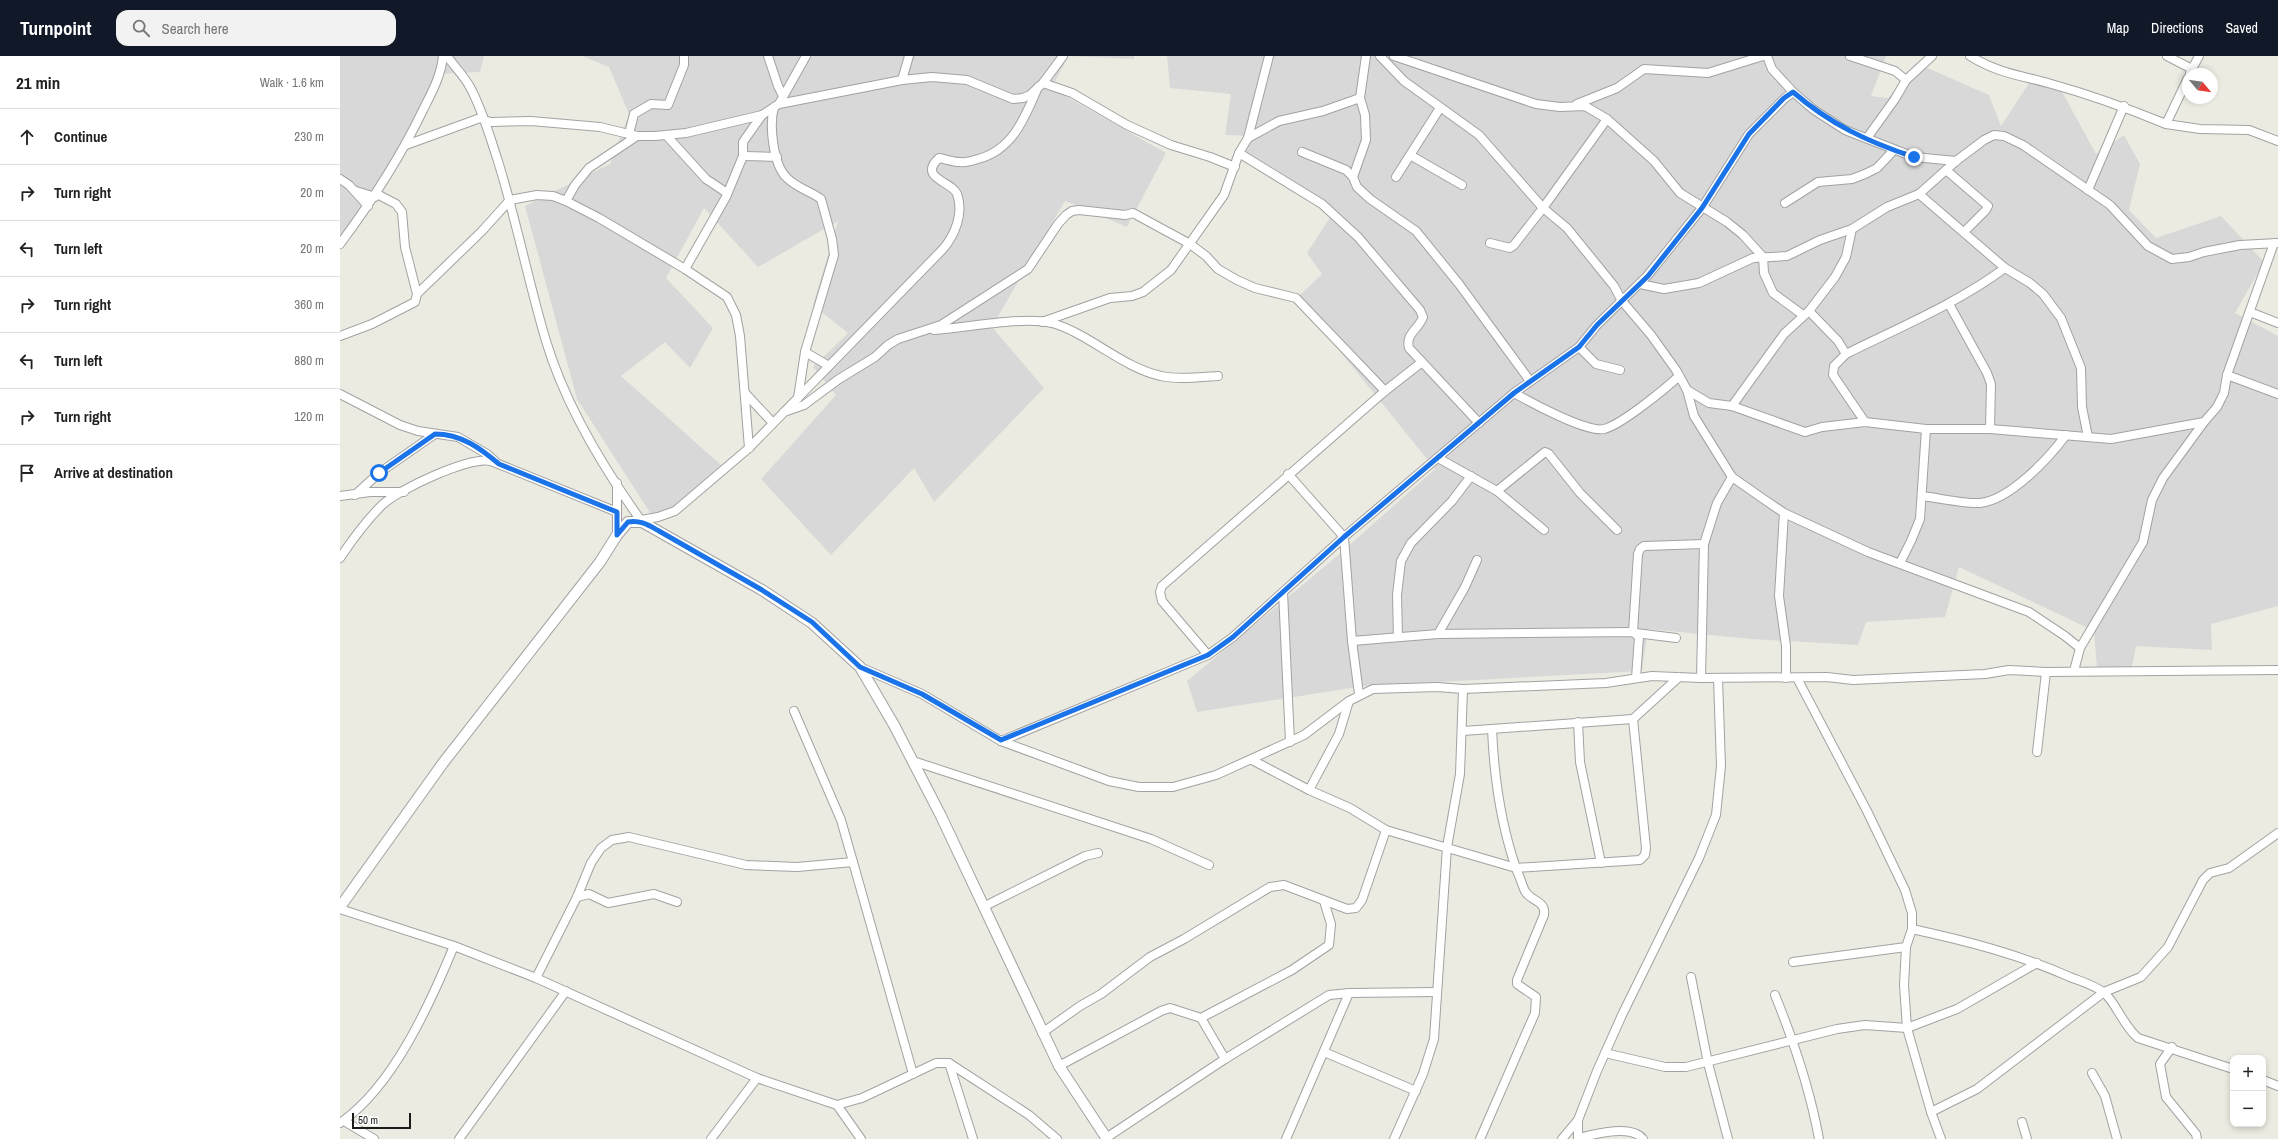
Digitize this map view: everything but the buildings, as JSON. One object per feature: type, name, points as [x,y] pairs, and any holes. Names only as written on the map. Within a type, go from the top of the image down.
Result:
[{"type":"street","points":[[340,244],[376,196],[406,145],[441,72],[443,56]]},
{"type":"street","points":[[447,56],[470,86],[484,118],[510,200],[546,342],[556,369],[575,411],[617,482],[641,521],[762,590],[812,622],[860,667],[913,761],[1059,1066],[1107,1139],[1225,1059],[1329,995],[1349,993],[1436,992]]},
{"type":"street","points":[[566,202],[575,185],[590,168],[633,135],[634,114],[651,104],[668,105],[684,65],[684,56]]},
{"type":"street","points":[[768,56],[783,96]]},
{"type":"street","points":[[798,398],[806,352],[834,255],[832,239],[821,199],[788,179],[781,172],[771,133],[771,119],[776,106],[806,56]]},
{"type":"street","points":[[902,80],[910,56]]},
{"type":"street","points":[[1057,1139],[1029,1115],[949,1063],[936,1063],[862,1098],[837,1105],[757,1078],[536,978],[454,946],[340,908],[443,763],[600,562],[617,535],[628,522],[641,521],[675,511],[749,448],[943,249],[953,234],[959,212],[957,193],[934,177],[932,173],[935,161],[938,158],[961,163],[994,154],[1007,144],[1025,118],[1041,85],[1063,56]]},
{"type":"street","points":[[1042,322],[1110,298],[1132,296],[1143,292],[1171,270],[1224,195],[1239,153],[1248,138],[1269,56]]},
{"type":"street","points":[[1353,177],[1366,140],[1366,115],[1360,98],[1366,56]]},
{"type":"street","points":[[1380,56],[1404,81],[1479,135],[1543,208],[1567,228],[1614,286],[1622,301],[1651,335],[1679,376],[1686,390],[1694,416],[1732,477],[1784,513],[1868,552],[2029,612],[2080,648]]},
{"type":"street","points":[[1394,56],[1536,104],[1560,107],[1574,105],[1585,106],[1607,119],[1654,161],[1680,193],[1702,208],[1727,222],[1743,235],[1763,257],[1764,273],[1773,293],[1806,313],[1838,341],[1846,354]]},
{"type":"street","points":[[1574,105],[1617,88],[1644,69],[1708,72],[1763,56]]},
{"type":"street","points":[[1767,56],[1772,69],[1793,92],[1814,110],[1839,126],[1914,157],[1956,161]]},
{"type":"street","points":[[1850,56],[1895,71],[1906,80]]},
{"type":"street","points":[[1867,138],[1895,99],[1906,80],[1932,56]]},
{"type":"street","points":[[1970,56],[2000,72],[2046,82],[2124,106],[2166,124],[2200,129],[2249,130],[2278,141]]},
{"type":"street","points":[[2167,56],[2185,68]]},
{"type":"street","points":[[2193,68],[2199,56]]},
{"type":"street","points":[[406,145],[484,118],[491,122],[531,121],[600,127],[633,135],[666,135],[686,133],[762,115],[776,106],[902,80],[932,77],[968,80],[1013,98],[1030,94],[1041,85]]},
{"type":"street","points":[[1041,85],[1072,92],[1127,125],[1171,145],[1210,157],[1235,167]]},
{"type":"street","points":[[2166,124],[2182,91]]},
{"type":"street","points":[[1001,740],[1208,655],[1233,637],[1344,537],[1514,393],[1579,347],[1597,325],[1640,284],[1702,208],[1749,134],[1784,98],[1793,92]]},
{"type":"street","points":[[1248,138],[1279,121],[1323,111],[1360,98]]},
{"type":"street","points":[[2088,190],[2124,106]]},
{"type":"street","points":[[1396,178],[1440,108]]},
{"type":"street","points":[[685,269],[728,193],[743,156],[743,142],[762,115]]},
{"type":"street","points":[[1490,243],[1510,248],[1543,208],[1607,119]]},
{"type":"street","points":[[666,135],[706,179],[728,193]]},
{"type":"street","points":[[1640,284],[1664,290],[1699,283],[1754,258],[1787,256],[1820,240],[1852,229],[1886,207],[1919,194],[1956,161],[1984,140],[1994,135],[2004,136],[2023,145],[2110,205],[2148,246],[2172,259],[2189,257],[2204,252],[2240,245],[2276,243],[2227,375],[2224,393],[2217,407],[2162,478],[2152,500],[2143,542],[2080,648],[2074,671]]},
{"type":"street","points":[[1785,203],[1818,182],[1852,179],[1865,174],[1877,168],[1894,150]]},
{"type":"street","points":[[1302,152],[1346,170],[1353,177],[1357,186],[1370,199],[1416,231],[1460,284],[1530,381]]},
{"type":"street","points":[[1239,153],[1322,204],[1358,237],[1420,310],[1423,317],[1421,323],[1410,334],[1407,341],[1409,348],[1479,423]]},
{"type":"street","points":[[1410,155],[1462,186]]},
{"type":"street","points":[[743,156],[777,157]]},
{"type":"street","points":[[1946,170],[1988,206],[1986,210],[1964,232]]},
{"type":"street","points":[[340,179],[356,191],[368,206]]},
{"type":"street","points":[[340,336],[372,324],[415,302],[416,294],[405,247],[400,208],[376,196],[356,191]]},
{"type":"street","points":[[416,294],[482,231],[510,200],[537,194],[553,196],[566,202],[599,218],[685,269],[727,297],[736,315],[740,336],[749,448]]},
{"type":"street","points":[[1919,194],[2005,268],[2030,283],[2043,294],[2061,318],[2081,368],[2082,407],[2088,437]]},
{"type":"street","points":[[784,412],[804,405],[839,379],[875,357],[888,345],[898,339],[941,325],[1028,268],[1058,224],[1066,215],[1079,210],[1125,215],[1133,213],[1190,244],[1206,256],[1218,269],[1237,280],[1255,288],[1296,298],[1385,391]]},
{"type":"street","points":[[1732,406],[1779,339],[1806,313],[1835,277],[1846,257],[1852,229]]},
{"type":"street","points":[[1865,422],[1833,375],[1834,366],[1846,354],[1949,304],[1974,290],[2005,268]]},
{"type":"street","points":[[1949,304],[1991,384],[1990,429]]},
{"type":"street","points":[[2250,312],[2278,322]]},
{"type":"street","points":[[927,330],[965,328],[1008,322],[1042,322],[1070,330],[1126,362],[1161,376],[1218,376]]},
{"type":"street","points":[[1579,347],[1596,364],[1620,370]]},
{"type":"street","points":[[806,352],[829,366]]},
{"type":"street","points":[[1208,655],[1162,601],[1160,592],[1162,586],[1288,474],[1385,391],[1422,362]]},
{"type":"street","points":[[2227,375],[2278,394]]},
{"type":"street","points":[[1514,393],[1541,408],[1571,421],[1591,428],[1604,430],[1655,398],[1679,376]]},
{"type":"street","points":[[1686,390],[1709,403],[1732,406],[1805,432],[1822,427],[1865,422],[1926,429],[1990,429],[2111,439],[2204,422]]},
{"type":"street","points":[[745,393],[773,423]]},
{"type":"street","points":[[340,394],[400,425],[435,434],[458,437],[487,454],[499,464]]},
{"type":"street","points":[[1900,563],[1912,541],[1920,519],[1926,429]]},
{"type":"street","points":[[354,495],[379,473],[435,434]]},
{"type":"street","points":[[1922,496],[1980,503],[1998,498],[2040,466],[2066,435]]},
{"type":"street","points":[[1497,491],[1545,452],[1549,454],[1598,513],[1617,530]]},
{"type":"street","points":[[1438,458],[1497,491],[1544,530]]},
{"type":"street","points":[[340,558],[383,504],[430,477],[476,460],[484,460],[499,464],[617,512]]},
{"type":"street","points":[[1288,474],[1344,537],[1352,641],[1360,694]]},
{"type":"street","points":[[1398,636],[1397,595],[1401,561],[1411,544],[1452,501],[1471,476]]},
{"type":"street","points":[[1701,678],[1704,544],[1717,503],[1732,477]]},
{"type":"street","points":[[617,482],[617,535]]},
{"type":"street","points":[[340,496],[370,492],[405,492]]},
{"type":"street","points":[[1784,513],[1780,596],[1786,646],[1786,678]]},
{"type":"street","points":[[1634,633],[1638,554],[1640,549],[1644,546],[1704,544]]},
{"type":"street","points":[[1438,634],[1465,587],[1477,560]]},
{"type":"street","points":[[1283,592],[1290,742]]},
{"type":"street","points":[[1352,641],[1398,636],[1438,634],[1634,633],[1676,638]]},
{"type":"street","points":[[1634,633],[1639,637],[1636,678]]},
{"type":"street","points":[[860,667],[922,694],[1001,740],[1109,781],[1139,787],[1173,787],[1216,775],[1252,760],[1304,735],[1349,700],[1360,694],[1385,687],[1437,686],[1463,689],[1606,683],[1652,676],[1853,680],[1985,674],[2009,670],[2046,672],[2278,670]]},
{"type":"street","points":[[2037,752],[2046,672]]},
{"type":"street","points":[[1463,731],[1634,719],[1679,677]]},
{"type":"street","points":[[1562,1139],[1578,1120],[1622,1015],[1692,873],[1716,815],[1721,766],[1718,678]]},
{"type":"street","points":[[1797,678],[1867,812],[1905,890],[1912,914],[1912,930],[1906,947],[1904,985],[1907,1028],[1931,1112],[1942,1139]]},
{"type":"street","points":[[1394,1139],[1416,1091],[1434,1039],[1447,847],[1460,774],[1463,731],[1463,689]]},
{"type":"street","points":[[1309,790],[1339,734],[1349,700]]},
{"type":"street","points":[[794,711],[841,820],[913,1074]]},
{"type":"street","points":[[1252,760],[1309,790],[1350,808],[1386,830],[1516,868],[1640,860],[1645,855],[1646,848],[1634,719]]},
{"type":"street","points":[[1578,722],[1580,762],[1601,863]]},
{"type":"street","points":[[1480,1139],[1535,1013],[1537,1002],[1536,997],[1517,984],[1517,980],[1544,915],[1545,908],[1542,904],[1525,892],[1516,868],[1494,771],[1492,729]]},
{"type":"street","points":[[913,761],[1151,839],[1209,865]]},
{"type":"street","points":[[1042,1033],[1080,1006],[1101,994],[1150,957],[1184,939],[1270,887],[1284,885],[1347,909],[1356,908],[1362,900],[1386,830]]},
{"type":"street","points":[[1931,1112],[1977,1089],[2104,992],[2141,977],[2158,960],[2168,947],[2204,880],[2210,873],[2229,868],[2278,833]]},
{"type":"street","points":[[536,978],[577,897],[591,863],[600,848],[612,840],[629,837],[746,865],[797,867],[853,862]]},
{"type":"street","points":[[983,907],[1085,856],[1098,853]]},
{"type":"street","points":[[577,897],[589,894],[608,902],[654,894],[677,902]]},
{"type":"street","points":[[1200,1018],[1292,970],[1329,945],[1331,924],[1324,901]]},
{"type":"street","points":[[1912,930],[1979,943],[2037,963],[2104,992],[2134,1035],[2172,1047],[2230,1069]]},
{"type":"street","points":[[374,1139],[342,1122],[375,1091],[409,1040],[435,992],[454,946]]},
{"type":"street","points":[[1793,962],[1906,947]]},
{"type":"street","points":[[1605,1053],[1665,1067],[1686,1067],[1708,1063],[1793,1039],[1865,1025],[1907,1028],[1957,1008],[2037,963]]},
{"type":"street","points":[[1691,977],[1708,1063],[1728,1139]]},
{"type":"street","points":[[459,1139],[566,992]]},
{"type":"street","points":[[1286,1139],[1349,993]]},
{"type":"street","points":[[1775,995],[1793,1039],[1814,1112],[1819,1139]]},
{"type":"street","points":[[1059,1066],[1161,1011],[1170,1008],[1200,1018],[1225,1059]]},
{"type":"street","points":[[2172,1047],[2160,1064],[2166,1097],[2196,1134],[2198,1139]]},
{"type":"street","points":[[1324,1052],[1416,1091]]},
{"type":"street","points":[[949,1063],[973,1139]]},
{"type":"street","points":[[2092,1073],[2105,1096],[2117,1139]]},
{"type":"street","points":[[711,1139],[757,1078]]},
{"type":"street","points":[[2266,1081],[2278,1086]]},
{"type":"street","points":[[837,1105],[861,1139]]},
{"type":"street","points":[[1578,1120],[1578,1138],[1610,1130],[1633,1133],[1643,1139]]},
{"type":"street","points":[[2022,1122],[2027,1139]]},
{"type":"shaded area","points":[[340,56],[484,56],[480,72],[437,74],[372,198],[340,239]]},
{"type":"shaded area","points":[[582,56],[1069,56],[1051,88],[1166,153],[1127,227],[1065,201],[992,327],[1044,388],[934,502],[914,468],[831,555],[761,479],[836,395],[813,367],[848,333],[813,305],[838,221],[758,267],[704,208],[666,278],[713,328],[690,368],[665,342],[621,376],[721,465],[656,522],[577,399],[525,206],[610,164],[629,114],[609,67]]},
{"type":"shaded area","points":[[1069,56],[1134,56],[1134,59]]},
{"type":"shaded area","points":[[1167,56],[1886,56],[1871,96],[1888,98],[1916,63],[1989,95],[2001,126],[2033,77],[2060,88],[2096,154],[2124,135],[2140,164],[2129,210],[2156,238],[2221,216],[2264,262],[2235,313],[2278,336],[2278,606],[2211,624],[2212,650],[2136,646],[2131,672],[2097,668],[2094,631],[1959,567],[1945,617],[1866,622],[1858,645],[1751,639],[1648,629],[1642,671],[1364,686],[1197,712],[1187,681],[1336,557],[1435,469],[1297,298],[1322,274],[1307,253],[1331,216],[1242,155],[1252,136],[1225,135],[1231,94],[1170,88]]},
{"type":"route","points":[[379,473],[435,434],[446,434],[458,437],[487,454],[499,464],[617,512],[617,535],[628,522],[634,521],[642,522],[659,531],[696,554],[762,590],[812,622],[860,667],[922,694],[1001,740],[1208,655],[1233,637],[1344,537],[1514,393],[1579,347],[1597,325],[1648,276],[1702,208],[1749,134],[1768,113],[1793,92],[1814,110],[1845,130],[1914,157]]}]
